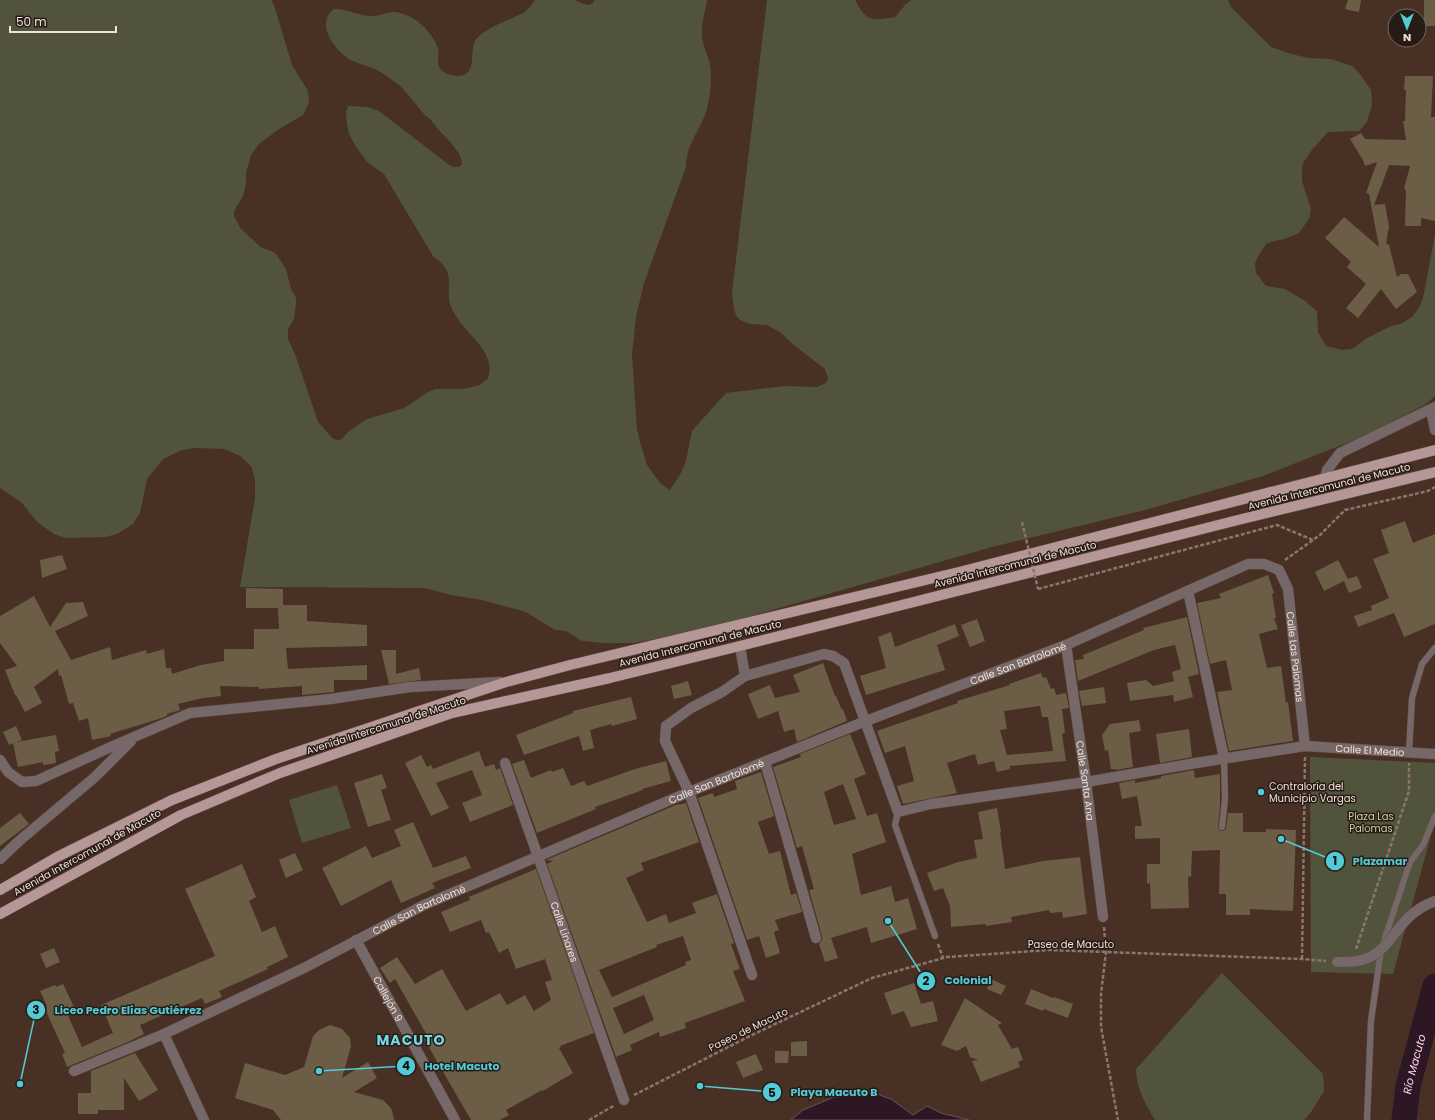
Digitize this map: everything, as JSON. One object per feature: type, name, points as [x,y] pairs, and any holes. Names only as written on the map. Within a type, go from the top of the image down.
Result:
[{"type":"main road","name":"Avenida Intercomunal de Macuto","points":[[0,890],[57,856],[172,800],[276,759],[506,682],[570,665],[959,572],[1435,450]]},
{"type":"main road","name":"Avenida Intercomunal de Macuto","points":[[0,914],[181,815],[280,773],[452,714],[610,678],[740,646],[1435,472]]},
{"type":"street","points":[[1325,478],[1327,470],[1340,453],[1433,409],[1435,430]]},
{"type":"street","name":"Calle San Bartolomé","points":[[74,1071],[164,1034],[304,968],[424,905],[689,792],[866,721],[1066,645],[1248,564],[1264,564],[1277,569]]},
{"type":"street","name":"Calle Las Palomas","points":[[1277,569],[1288,589],[1305,746]]},
{"type":"street","points":[[1188,591],[1224,758]]},
{"type":"street","name":"Calle Santa Ana","points":[[1066,645],[1086,782],[1103,917]]},
{"type":"street","points":[[740,646],[745,676]]},
{"type":"street","points":[[752,976],[689,792],[665,741],[666,726],[690,708],[722,692],[745,676],[824,654],[833,656],[844,663],[898,812]]},
{"type":"street","points":[[0,760],[8,772],[22,782],[36,782],[190,713],[331,699],[410,687],[506,682]]},
{"type":"street","points":[[0,859],[19,841],[95,777],[135,737]]},
{"type":"street","name":"Calle El Medio","points":[[898,812],[931,804],[1086,782],[1224,758],[1305,746],[1435,754]]},
{"type":"street","points":[[765,762],[816,938]]},
{"type":"street","name":"Calle Linares","points":[[505,764],[624,1100]]},
{"type":"street","points":[[1337,962],[1356,962],[1371,957],[1388,943],[1409,917],[1424,906],[1435,901]]},
{"type":"street","name":"Callejón 9","points":[[356,940],[455,1120]]},
{"type":"street","points":[[164,1034],[204,1120]]},
{"type":"lane","points":[[1409,752],[1412,698],[1422,664],[1435,648]]},
{"type":"lane","points":[[1222,827],[1225,799],[1224,758]]},
{"type":"lane","points":[[898,812],[895,825],[935,936]]},
{"type":"lane","points":[[1367,1120],[1371,1021],[1381,950],[1410,862],[1423,845],[1435,816]]},
{"type":"path","points":[[1277,569],[1313,540],[1345,510],[1428,491],[1435,487]]},
{"type":"path","points":[[1022,522],[1038,589],[1277,525],[1313,540]]},
{"type":"path","points":[[1302,959],[1305,746]]},
{"type":"path","points":[[1355,953],[1409,791],[1409,752]]},
{"type":"path","points":[[1103,917],[1106,952],[1101,994],[1101,1027],[1118,1120]]},
{"type":"path","points":[[935,936],[943,959]]},
{"type":"path","name":"Paseo de Macuto","points":[[588,1120],[748,1037],[872,978],[943,959],[1049,950],[1302,959],[1337,962]]},
{"type":"green space","points":[[0,0],[271,0],[274,5],[292,65],[308,91],[309,103],[303,115],[279,129],[259,144],[251,155],[246,173],[246,184],[243,196],[234,211],[234,216],[241,229],[262,248],[276,254],[286,269],[291,289],[296,298],[294,319],[288,329],[288,339],[295,354],[318,422],[333,439],[342,439],[349,431],[367,419],[404,408],[435,389],[460,389],[480,385],[488,378],[490,369],[485,352],[461,323],[451,308],[449,301],[448,273],[445,267],[433,256],[384,174],[367,162],[349,134],[346,112],[348,106],[367,107],[379,111],[453,167],[459,167],[462,164],[461,158],[454,147],[399,85],[378,70],[355,62],[343,55],[333,43],[326,29],[326,22],[329,15],[334,9],[372,16],[397,12],[415,19],[429,32],[438,48],[439,68],[449,75],[458,76],[466,74],[471,67],[473,46],[477,38],[494,27],[525,12],[535,0],[574,0],[587,5],[592,4],[595,0],[707,0],[702,30],[704,47],[711,70],[708,104],[703,120],[689,150],[686,167],[644,283],[636,317],[632,355],[637,429],[640,442],[647,465],[660,483],[670,490],[681,473],[686,461],[692,431],[726,393],[786,386],[817,387],[826,383],[828,379],[825,369],[781,333],[767,325],[750,324],[740,320],[734,309],[732,293],[767,0],[855,0],[867,16],[881,19],[895,17],[911,0],[1228,0],[1231,7],[1271,47],[1291,54],[1309,58],[1331,59],[1352,66],[1360,74],[1371,90],[1372,105],[1367,122],[1359,131],[1328,132],[1312,150],[1303,163],[1302,168],[1302,181],[1311,209],[1309,219],[1299,233],[1284,239],[1267,243],[1255,263],[1256,273],[1266,286],[1285,289],[1305,301],[1317,311],[1318,332],[1326,346],[1342,350],[1352,349],[1367,338],[1391,326],[1401,324],[1412,317],[1419,308],[1423,298],[1435,235],[1435,396],[1426,404],[1372,433],[1263,476],[1145,510],[992,547],[699,631],[634,643],[582,641],[566,631],[555,630],[526,612],[482,600],[451,595],[424,588],[240,587],[255,498],[255,481],[252,468],[249,464],[240,456],[224,449],[195,448],[182,450],[163,459],[147,479],[140,513],[133,524],[117,534],[105,537],[65,538],[54,534],[37,522],[22,503],[0,488]]},
{"type":"green space","name":"Plaza Las Palomas","points":[[1310,757],[1435,763],[1435,821],[1393,974],[1311,972]]},
{"type":"green space","points":[[337,785],[351,828],[302,843],[289,800]]},
{"type":"green space","points":[[1222,973],[1323,1074],[1324,1091],[1311,1112],[1304,1120],[1155,1120],[1148,1108],[1139,1089],[1136,1069]]},
{"type":"shaded area","points":[[874,1093],[891,1099],[913,1115],[927,1106],[941,1113],[969,1120],[791,1120],[803,1110],[834,1097]]},
{"type":"building","points":[[1348,0],[1361,0],[1359,12],[1345,9]]},
{"type":"building","points":[[1424,0],[1435,0],[1435,26],[1427,26],[1427,8],[1424,8]]},
{"type":"building","points":[[1405,76],[1433,76],[1431,117],[1435,117],[1435,221],[1421,218],[1421,226],[1405,226],[1406,190],[1404,189],[1410,166],[1389,165],[1374,205],[1385,204],[1389,227],[1386,243],[1389,245],[1397,277],[1401,274],[1408,274],[1417,292],[1396,309],[1381,289],[1358,318],[1346,308],[1366,284],[1347,267],[1351,262],[1325,238],[1344,217],[1379,247],[1369,194],[1366,193],[1377,162],[1365,166],[1350,139],[1361,133],[1365,139],[1406,140],[1403,121],[1405,121]]},
{"type":"building","points":[[1405,521],[1413,543],[1435,534],[1435,624],[1404,637],[1394,613],[1358,627],[1354,616],[1372,610],[1371,606],[1389,598],[1373,559],[1389,553],[1381,530]]},
{"type":"building","points":[[62,555],[67,569],[42,578],[40,560]]},
{"type":"building","points":[[1338,560],[1348,579],[1357,576],[1362,588],[1349,593],[1344,581],[1324,591],[1315,572]]},
{"type":"building","points":[[1268,575],[1274,593],[1272,594],[1276,618],[1274,618],[1278,629],[1259,634],[1267,668],[1281,666],[1286,703],[1288,702],[1293,741],[1229,751],[1217,692],[1232,690],[1226,660],[1210,664],[1197,603],[1221,598],[1219,594]]},
{"type":"building","points":[[246,588],[283,589],[283,605],[307,605],[307,621],[367,625],[367,646],[286,648],[288,669],[367,665],[367,680],[334,680],[334,692],[302,695],[302,686],[259,689],[259,687],[220,686],[221,696],[203,698],[178,704],[180,710],[167,714],[167,716],[110,734],[111,736],[92,740],[88,718],[79,721],[73,703],[69,704],[58,669],[34,687],[42,703],[25,712],[15,695],[5,670],[17,666],[0,643],[0,616],[34,596],[50,627],[66,603],[83,602],[88,616],[55,631],[71,660],[110,647],[112,660],[146,650],[147,654],[164,649],[166,668],[171,668],[172,674],[201,665],[224,661],[224,649],[254,649],[254,629],[279,629],[278,608],[246,608]]},
{"type":"building","points":[[1187,617],[1199,674],[1188,677],[1193,697],[1174,702],[1173,695],[1130,701],[1127,683],[1146,680],[1153,686],[1174,681],[1172,672],[1181,669],[1175,645],[1154,650],[1078,681],[1075,660],[1084,659],[1083,655],[1144,630],[1143,628]]},
{"type":"building","points":[[977,619],[985,641],[970,647],[961,625]]},
{"type":"building","points":[[955,624],[959,636],[937,645],[945,670],[866,695],[860,676],[886,668],[878,637],[891,632],[895,647]]},
{"type":"building","points":[[381,650],[396,650],[396,674],[419,668],[421,680],[389,684]]},
{"type":"building","points":[[823,663],[835,696],[842,710],[843,709],[847,721],[797,742],[794,729],[784,732],[778,711],[758,719],[748,694],[770,685],[775,698],[800,692],[793,675]]},
{"type":"building","points":[[1041,673],[1043,678],[1046,677],[1051,689],[1054,688],[1056,695],[1066,693],[1069,708],[1062,709],[1065,733],[1062,734],[1066,761],[1010,766],[1010,769],[997,772],[994,761],[978,765],[975,754],[947,763],[957,793],[903,804],[897,786],[914,781],[905,746],[885,753],[877,731],[958,703],[957,701],[1010,685],[1009,684]],"holes":[[[1040,706],[1042,717],[1048,717],[1053,751],[1007,755],[1000,730],[1007,729],[1004,711]]]},
{"type":"building","points":[[688,681],[692,695],[674,699],[671,686]]},
{"type":"building","points":[[1104,687],[1106,703],[1082,706],[1079,691]]},
{"type":"building","points":[[631,697],[637,719],[590,730],[594,748],[583,751],[579,736],[524,755],[516,735],[573,713],[573,711]]},
{"type":"building","points":[[1139,720],[1141,731],[1129,733],[1133,767],[1116,770],[1111,769],[1108,750],[1105,751],[1102,735],[1110,724]]},
{"type":"building","points":[[16,726],[22,740],[16,742],[56,735],[59,751],[55,752],[56,763],[43,765],[43,762],[18,767],[13,743],[9,745],[3,732]]},
{"type":"building","points":[[1189,729],[1192,757],[1160,763],[1156,734]]},
{"type":"building","points":[[850,734],[866,774],[854,779],[867,816],[877,813],[886,842],[852,854],[861,895],[891,886],[895,902],[908,898],[917,929],[871,943],[867,927],[831,938],[838,958],[825,962],[819,944],[822,940],[822,936],[809,890],[814,889],[802,846],[797,848],[773,767],[801,757],[800,754]],"holes":[[[843,784],[856,819],[834,825],[824,792]]]},
{"type":"building","points":[[479,751],[485,767],[494,764],[496,770],[500,768],[513,805],[470,822],[462,803],[482,795],[472,770],[436,783],[449,808],[431,816],[405,763],[421,755],[427,767],[431,765],[433,769]]},
{"type":"building","points":[[524,760],[531,778],[551,770],[552,772],[563,768],[571,786],[584,781],[587,786],[635,769],[666,761],[671,781],[642,789],[643,790],[595,807],[596,809],[537,833],[512,764]]},
{"type":"building","points":[[1194,770],[1195,778],[1220,774],[1218,827],[1220,831],[1226,829],[1228,813],[1243,813],[1243,832],[1266,832],[1266,829],[1296,830],[1293,911],[1250,909],[1250,915],[1226,915],[1226,894],[1219,894],[1220,850],[1192,851],[1191,877],[1188,876],[1189,908],[1151,909],[1150,883],[1147,884],[1147,864],[1160,864],[1160,838],[1135,839],[1135,826],[1142,826],[1137,796],[1122,799],[1119,783],[1135,780],[1135,783],[1161,778],[1161,776]]},
{"type":"building","points":[[761,772],[774,816],[758,822],[769,854],[780,851],[791,895],[796,893],[802,912],[775,920],[779,930],[774,932],[780,953],[766,958],[759,936],[747,940],[698,798],[713,793],[714,797],[737,789],[735,781]]},
{"type":"building","points":[[382,774],[387,788],[381,790],[391,820],[368,827],[354,783]]},
{"type":"building","points":[[686,803],[699,842],[641,863],[644,870],[626,878],[647,922],[666,914],[669,923],[696,913],[692,903],[717,894],[734,943],[731,944],[740,969],[733,971],[745,1001],[685,1023],[686,1028],[660,1037],[659,1032],[630,1045],[632,1050],[616,1057],[547,864],[553,861],[546,860]],"holes":[[[683,936],[691,960],[685,962],[686,965],[612,997],[599,970],[657,947],[656,945]],[[644,995],[654,1020],[624,1034],[613,1008]]]},
{"type":"building","points":[[997,808],[1005,869],[1043,861],[1080,857],[1087,914],[1063,918],[1062,912],[1050,913],[1049,910],[1011,917],[1012,922],[986,926],[986,924],[951,927],[950,906],[943,888],[934,891],[927,873],[958,862],[977,858],[974,840],[983,839],[978,812]]},
{"type":"building","points":[[20,813],[29,824],[0,846],[0,828]]},
{"type":"building","points":[[413,822],[433,868],[466,856],[471,868],[432,883],[435,888],[401,903],[391,880],[341,906],[322,868],[366,846],[372,858],[401,846],[394,830]]},
{"type":"building","points":[[295,853],[303,870],[286,878],[279,860]]},
{"type":"building","points":[[242,864],[256,897],[249,901],[262,932],[275,926],[288,957],[267,967],[268,969],[219,991],[222,997],[205,1004],[202,998],[140,1025],[144,1034],[67,1067],[62,1054],[65,1053],[44,1007],[47,1006],[40,991],[55,985],[56,987],[63,984],[74,1007],[66,1011],[82,1047],[113,1033],[101,1005],[215,956],[185,889]]},
{"type":"building","points":[[536,869],[594,1033],[560,1046],[561,1047],[559,1048],[573,1073],[543,1091],[542,1090],[506,1110],[509,1115],[500,1120],[471,1120],[424,1039],[428,1037],[395,979],[390,983],[380,968],[397,957],[415,984],[442,969],[466,1011],[500,993],[507,1005],[525,995],[534,1011],[551,1000],[545,982],[552,980],[545,959],[516,969],[508,948],[499,953],[489,932],[486,933],[481,920],[450,932],[441,912],[470,900],[469,897]]},
{"type":"building","points":[[54,948],[60,962],[46,968],[40,954]]},
{"type":"building","points":[[991,979],[1006,986],[1001,995],[987,989]]},
{"type":"building","points":[[914,983],[921,1004],[933,1001],[938,1021],[911,1027],[904,1011],[892,1015],[884,993]]},
{"type":"building","points":[[1031,989],[1073,1004],[1068,1018],[1025,1004]]},
{"type":"building","points":[[965,998],[1002,1023],[998,1025],[1012,1049],[1018,1047],[1023,1060],[1018,1062],[1020,1067],[981,1082],[972,1061],[978,1060],[970,1057],[966,1046],[957,1051],[941,1045]]},
{"type":"building","points":[[330,1025],[342,1029],[350,1038],[351,1046],[342,1078],[368,1062],[377,1078],[354,1092],[383,1100],[392,1110],[394,1120],[281,1120],[273,1110],[235,1098],[245,1063],[285,1075],[304,1067],[313,1036],[319,1030]]},
{"type":"building","points":[[807,1041],[807,1056],[791,1056],[791,1042]]},
{"type":"building","points":[[775,1051],[789,1051],[788,1063],[775,1063]]},
{"type":"building","points":[[135,1053],[158,1090],[139,1101],[124,1078],[124,1110],[98,1110],[98,1114],[78,1114],[78,1093],[91,1093],[91,1071]]},
{"type":"building","points":[[756,1054],[763,1070],[743,1078],[736,1062]]},
{"type":"waterway","name":"Río Macuto","points":[[1404,1120],[1408,1086],[1435,986]]},
{"type":"place","name":"Contraloría del Municipio Vargas","points":[[1261,792]]},
{"type":"place","name":"Plazamar","points":[[1281,839]]},
{"type":"place","name":"Colonial","points":[[888,921]]},
{"type":"place","name":"Hotel Macuto","points":[[319,1071]]},
{"type":"place","name":"Liceo Pedro Elías Gutiérrez","points":[[20,1084]]},
{"type":"place","name":"Playa Macuto B","points":[[700,1086]]},
{"type":"district","name":"MACUTO","points":[[411,1040]]}]
